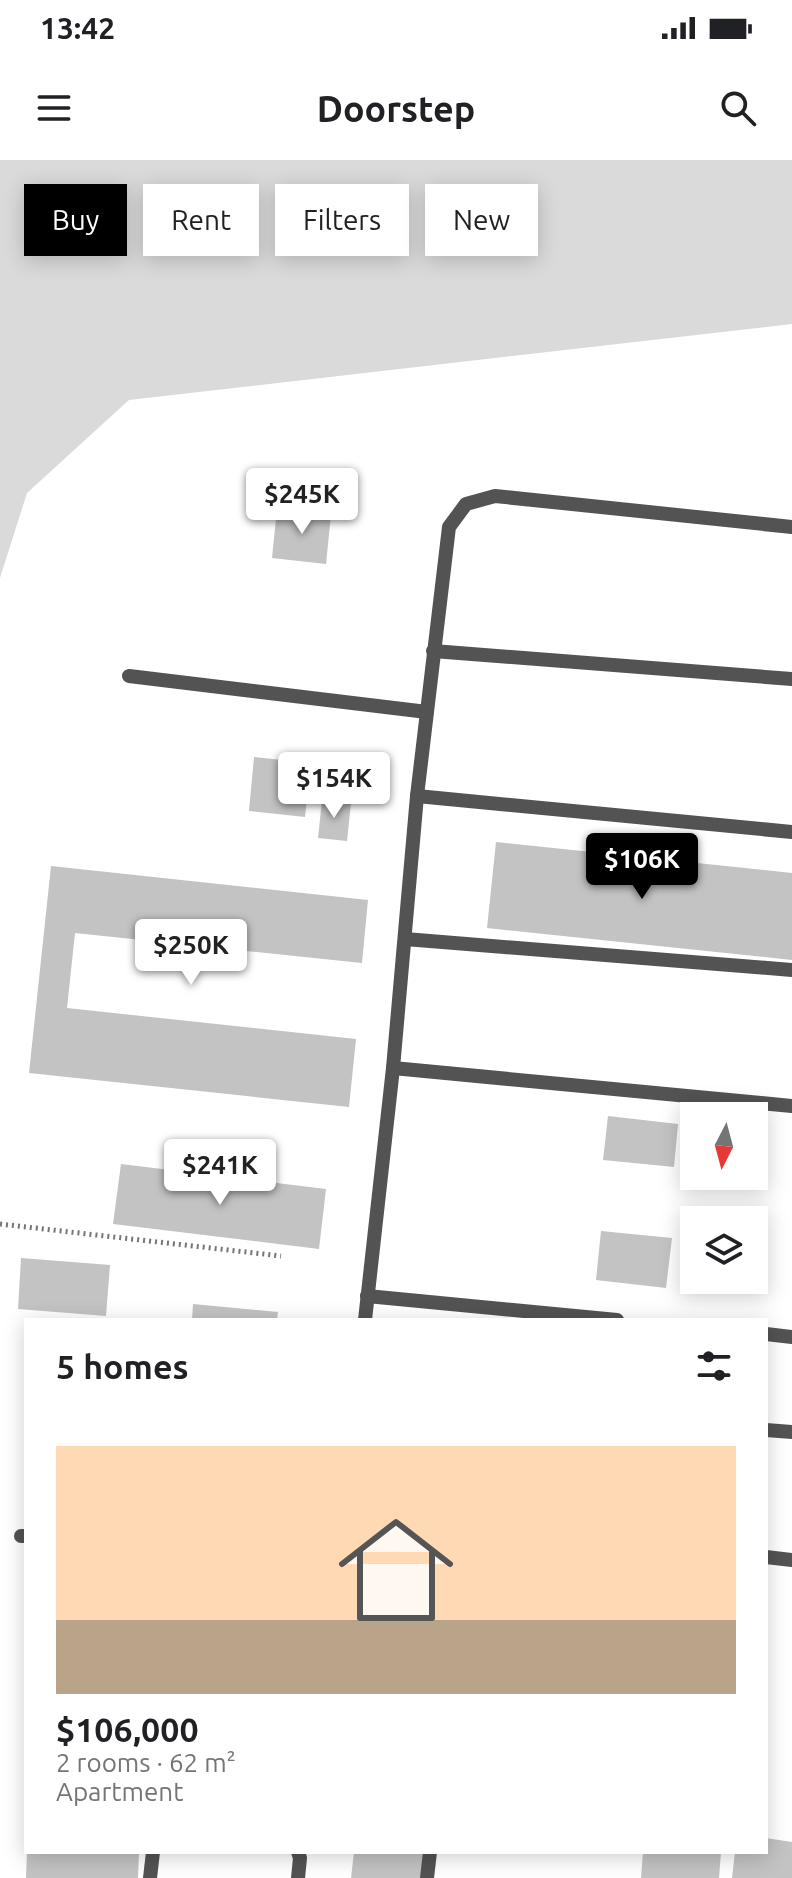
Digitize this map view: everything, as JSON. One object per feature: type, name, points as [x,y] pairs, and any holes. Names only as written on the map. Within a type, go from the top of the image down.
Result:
[{"type":"lane","points":[[365,1318],[393,1068],[417,796],[449,527],[466,504],[495,496],[792,527]]},
{"type":"lane","points":[[433,651],[792,679]]},
{"type":"lane","points":[[129,676],[427,712]]},
{"type":"lane","points":[[417,796],[792,832]]},
{"type":"lane","points":[[405,939],[792,970]]},
{"type":"lane","points":[[393,1068],[792,1106]]},
{"type":"lane","points":[[367,1296],[596,1318]]},
{"type":"lane","points":[[768,1334],[792,1337]]},
{"type":"lane","points":[[768,1430],[792,1432]]},
{"type":"lane","points":[[768,1557],[792,1560]]},
{"type":"lane","points":[[150,1878],[153,1854]]},
{"type":"lane","points":[[298,1878],[299,1854]]},
{"type":"lane","points":[[427,1878],[430,1854]]},
{"type":"path","points":[[0,1224],[281,1256]]},
{"type":"shaded area","points":[[0,160],[792,160],[792,324],[129,400],[27,493],[0,578]]},
{"type":"building","points":[[277,509],[331,515],[326,564],[272,558]]},
{"type":"building","points":[[254,757],[311,763],[305,817],[249,811]]},
{"type":"building","points":[[322,800],[351,803],[347,841],[318,838]]},
{"type":"building","points":[[496,842],[792,873],[792,960],[487,928]]},
{"type":"building","points":[[51,866],[368,900],[362,963],[75,933],[67,1008],[356,1039],[349,1107],[29,1073]]},
{"type":"building","points":[[608,1116],[678,1124],[674,1167],[603,1160]]},
{"type":"building","points":[[121,1164],[326,1189],[319,1249],[113,1224]]},
{"type":"building","points":[[601,1231],[672,1238],[666,1288],[596,1280]]},
{"type":"building","points":[[21,1258],[110,1265],[106,1316],[18,1309]]},
{"type":"building","points":[[193,1304],[278,1312],[277,1318],[192,1318]]},
{"type":"building","points":[[768,1838],[792,1842],[792,1878],[732,1878],[735,1854],[768,1854]]},
{"type":"building","points":[[27,1854],[139,1854],[138,1878],[26,1878]]},
{"type":"building","points":[[354,1854],[426,1854],[423,1878],[351,1878]]},
{"type":"building","points":[[643,1854],[721,1854],[719,1878],[641,1878]]}]
